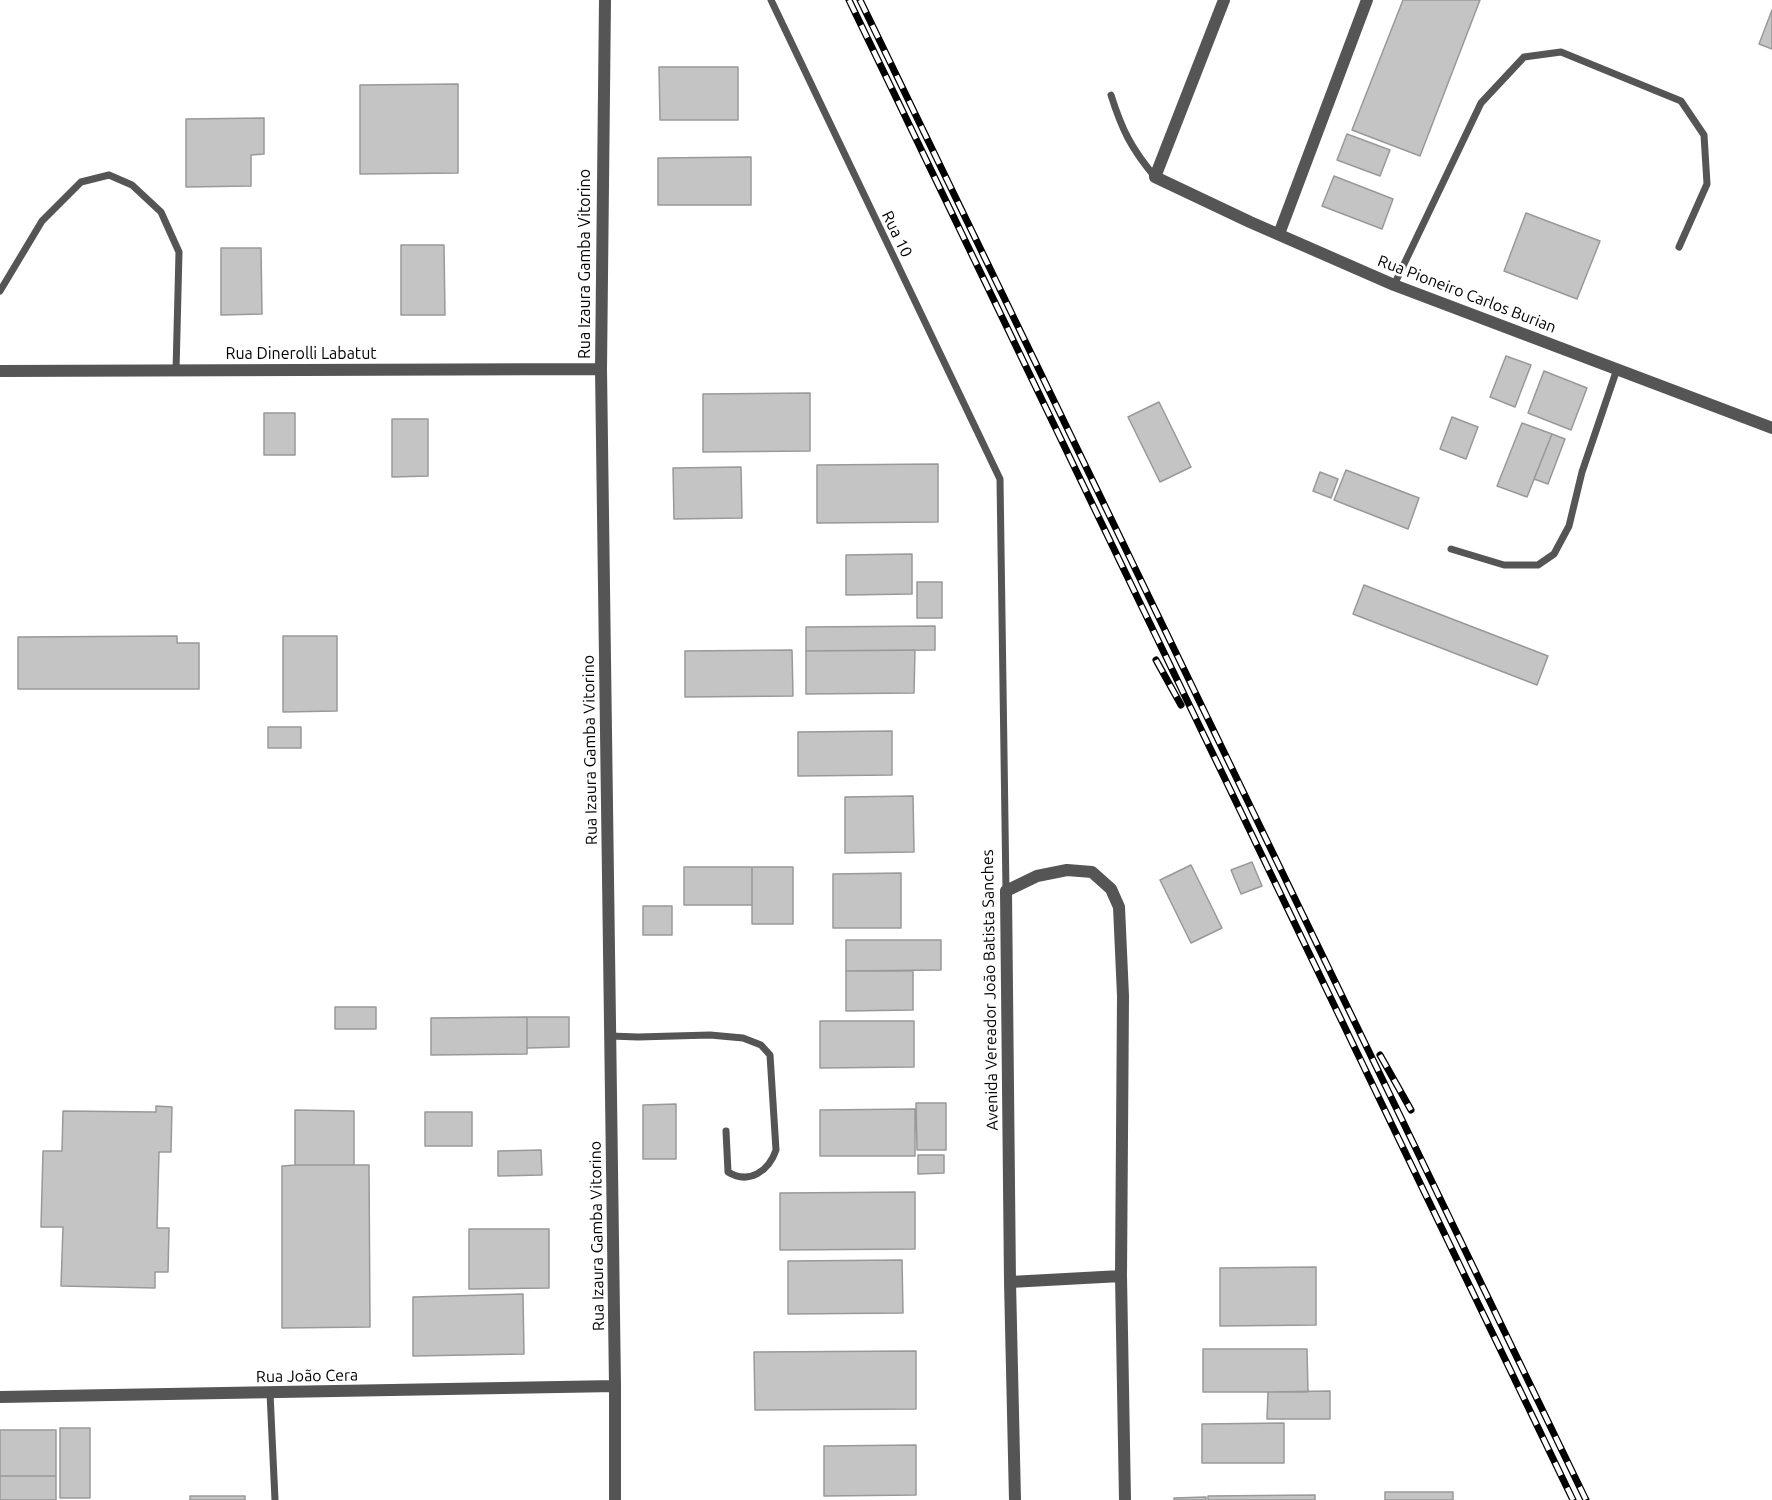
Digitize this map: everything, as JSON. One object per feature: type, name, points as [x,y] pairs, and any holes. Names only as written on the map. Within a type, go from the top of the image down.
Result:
[{"type":"street","name":"Rua Izaura Gamba Vitorino","points":[[605,0],[601,369],[615,1500]]},
{"type":"street","points":[[1155,177],[1224,0]]},
{"type":"street","points":[[1279,234],[1367,0]]},
{"type":"street","name":"Rua Pioneiro Carlos Burian","points":[[1155,177],[1394,285],[1772,428]]},
{"type":"street","name":"Rua Dinerolli Labatut","points":[[0,371],[601,369]]},
{"type":"street","points":[[1006,891],[1037,876],[1067,870],[1092,872],[1111,889],[1119,907],[1123,996],[1121,1276],[1125,1500]]},
{"type":"street","name":"Avenida Vereador João Batista Sanches","points":[[1006,891],[1015,1500]]},
{"type":"street","points":[[1010,1282],[1121,1276]]},
{"type":"street","name":"Rua João Cera","points":[[0,1398],[615,1386]]},
{"type":"lane","name":"Rua 10","points":[[771,0],[1000,479]]},
{"type":"lane","points":[[1394,285],[1481,103],[1524,57],[1561,52],[1681,101],[1704,135],[1707,184],[1679,247]]},
{"type":"lane","points":[[1111,95],[1122,130],[1136,154],[1155,177]]},
{"type":"lane","points":[[0,291],[42,221],[81,182],[109,175],[132,185],[162,212],[179,252],[176,371]]},
{"type":"lane","points":[[1451,549],[1504,565],[1538,565],[1554,554],[1569,526],[1582,472],[1617,369]]},
{"type":"lane","name":"Avenida Vereador João Batista Sanches","points":[[1000,479],[1006,891]]},
{"type":"lane","points":[[610,1036],[710,1035],[743,1038],[761,1045],[770,1055],[776,1150],[772,1161],[751,1177],[738,1178],[728,1172],[726,1131]]},
{"type":"lane","points":[[270,1393],[275,1500]]},
{"type":"building","points":[[1403,0],[1480,0],[1420,156],[1352,130]]},
{"type":"building","points":[[1772,10],[1772,49],[1759,44]]},
{"type":"building","points":[[659,67],[738,67],[738,120],[660,120]]},
{"type":"building","points":[[458,84],[458,173],[360,174],[360,85]]},
{"type":"building","points":[[264,118],[264,154],[251,155],[251,186],[186,187],[186,119]]},
{"type":"building","points":[[1347,134],[1390,150],[1380,176],[1337,160]]},
{"type":"building","points":[[751,157],[751,205],[658,205],[658,158]]},
{"type":"building","points":[[1334,176],[1393,199],[1382,229],[1322,206]]},
{"type":"building","points":[[1526,213],[1600,241],[1577,299],[1504,271]]},
{"type":"building","points":[[401,245],[444,245],[445,315],[401,315]]},
{"type":"building","points":[[221,248],[261,248],[262,314],[221,315]]},
{"type":"building","points":[[1506,356],[1531,365],[1515,407],[1490,397]]},
{"type":"building","points":[[1544,371],[1587,388],[1571,430],[1528,413]]},
{"type":"building","points":[[810,393],[810,451],[703,452],[703,394]]},
{"type":"building","points":[[1159,402],[1191,467],[1160,482],[1128,417]]},
{"type":"building","points":[[264,413],[295,413],[295,455],[264,455]]},
{"type":"building","points":[[1452,417],[1478,427],[1466,459],[1440,449]]},
{"type":"building","points":[[392,419],[428,419],[428,476],[392,477]]},
{"type":"building","points":[[1522,423],[1552,434],[1527,497],[1497,486]]},
{"type":"building","points":[[1552,434],[1565,439],[1548,484],[1534,479]]},
{"type":"building","points":[[938,464],[938,522],[817,523],[817,465]]},
{"type":"building","points":[[741,467],[742,518],[674,519],[673,468]]},
{"type":"building","points":[[1346,470],[1419,498],[1408,529],[1334,500]]},
{"type":"building","points":[[1320,472],[1338,479],[1331,498],[1313,491]]},
{"type":"building","points":[[912,554],[912,594],[846,595],[846,555]]},
{"type":"building","points":[[917,582],[942,582],[942,618],[917,618]]},
{"type":"building","points":[[1364,585],[1548,656],[1537,685],[1353,614]]},
{"type":"building","points":[[935,626],[935,650],[806,651],[806,627]]},
{"type":"building","points":[[177,636],[177,643],[199,643],[199,689],[18,689],[18,637]]},
{"type":"building","points":[[283,636],[337,636],[337,711],[283,712]]},
{"type":"building","points":[[792,650],[793,696],[685,697],[685,651]]},
{"type":"building","points":[[915,650],[914,693],[806,694],[806,651]]},
{"type":"building","points":[[268,727],[301,727],[301,748],[268,748]]},
{"type":"building","points":[[892,731],[892,775],[798,776],[798,732]]},
{"type":"building","points":[[913,796],[914,852],[845,853],[845,797]]},
{"type":"building","points":[[1252,862],[1262,886],[1241,894],[1231,870]]},
{"type":"building","points":[[1191,865],[1222,928],[1191,943],[1160,880]]},
{"type":"building","points":[[684,867],[752,867],[752,905],[684,905]]},
{"type":"building","points":[[752,867],[793,867],[793,924],[752,924]]},
{"type":"building","points":[[901,873],[901,928],[833,928],[833,874]]},
{"type":"building","points":[[643,906],[672,906],[672,935],[643,935]]},
{"type":"building","points":[[846,940],[941,940],[941,970],[846,971]]},
{"type":"building","points":[[846,971],[913,971],[913,1010],[846,1011]]},
{"type":"building","points":[[335,1007],[376,1007],[376,1029],[335,1029]]},
{"type":"building","points":[[527,1017],[569,1017],[569,1047],[527,1048]]},
{"type":"building","points":[[527,1017],[527,1054],[431,1055],[431,1018]]},
{"type":"building","points":[[820,1021],[914,1021],[914,1067],[820,1068]]},
{"type":"building","points":[[916,1103],[946,1103],[946,1150],[917,1150]]},
{"type":"building","points":[[676,1104],[676,1159],[643,1159],[643,1105]]},
{"type":"building","points":[[156,1106],[172,1107],[171,1152],[159,1152],[157,1228],[169,1228],[168,1272],[155,1272],[155,1288],[61,1286],[63,1227],[41,1227],[43,1151],[62,1151],[63,1111],[156,1112]]},
{"type":"building","points":[[915,1109],[915,1156],[820,1156],[820,1110]]},
{"type":"building","points":[[295,1110],[354,1111],[354,1165],[295,1165]]},
{"type":"building","points":[[425,1112],[472,1112],[472,1146],[425,1146]]},
{"type":"building","points":[[541,1150],[542,1175],[498,1176],[498,1151]]},
{"type":"building","points":[[918,1155],[944,1155],[944,1173],[918,1174]]},
{"type":"building","points":[[369,1165],[370,1327],[282,1328],[282,1166]]},
{"type":"building","points":[[915,1192],[915,1249],[780,1250],[780,1193]]},
{"type":"building","points":[[469,1229],[549,1229],[549,1288],[469,1289]]},
{"type":"building","points":[[902,1260],[903,1313],[788,1314],[788,1261]]},
{"type":"building","points":[[1316,1267],[1316,1325],[1220,1326],[1220,1268]]},
{"type":"building","points":[[523,1294],[524,1354],[413,1356],[413,1297]]},
{"type":"building","points":[[1203,1349],[1307,1349],[1308,1392],[1203,1392]]},
{"type":"building","points":[[916,1351],[916,1409],[755,1410],[754,1352]]},
{"type":"building","points":[[1330,1391],[1330,1419],[1267,1419],[1268,1392]]},
{"type":"building","points":[[1284,1423],[1284,1463],[1202,1463],[1202,1424]]},
{"type":"building","points":[[60,1428],[90,1428],[90,1498],[60,1498]]},
{"type":"building","points":[[0,1430],[56,1430],[56,1476],[0,1476]]},
{"type":"building","points":[[916,1445],[916,1495],[824,1496],[824,1446]]},
{"type":"building","points":[[0,1476],[56,1476],[56,1500],[0,1500]]},
{"type":"building","points":[[1385,1492],[1453,1492],[1453,1500],[1385,1500]]},
{"type":"building","points":[[1315,1495],[1315,1500],[1208,1500],[1208,1496]]},
{"type":"building","points":[[190,1496],[245,1496],[245,1500],[190,1500]]},
{"type":"building","points":[[1206,1497],[1206,1500],[1174,1500],[1174,1498]]},
{"type":"railway","points":[[849,0],[1573,1500]]},
{"type":"railway","points":[[860,0],[1586,1500]]},
{"type":"railway","points":[[1156,660],[1181,705]]},
{"type":"railway","points":[[1380,1055],[1411,1110]]}]
